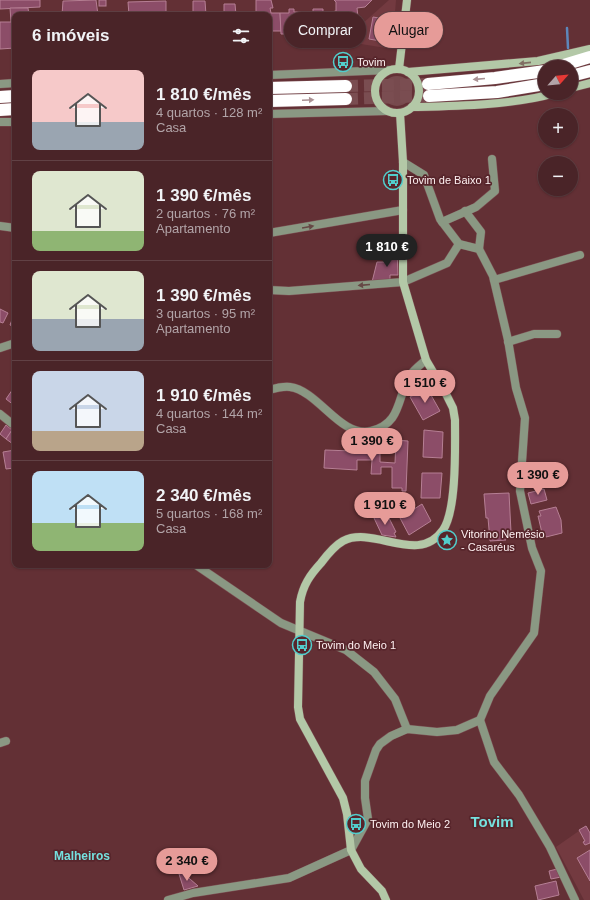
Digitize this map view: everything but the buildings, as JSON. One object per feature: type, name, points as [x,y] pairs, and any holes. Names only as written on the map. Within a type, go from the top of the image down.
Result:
[{"type":"highway","points":[[578,61],[590,57]]},
{"type":"highway","points":[[578,74],[590,71]]},
{"type":"highway","points":[[428,84],[495,78],[538,72]]},
{"type":"highway","points":[[429,96],[497,92],[538,85]]},
{"type":"highway","points":[[272,88],[346,86]]},
{"type":"highway","points":[[0,97],[12,96]]},
{"type":"highway","points":[[272,101],[346,99]]},
{"type":"highway","points":[[0,110],[12,109]]},
{"type":"street","points":[[399,69],[406,0]]},
{"type":"street","points":[[272,75],[399,69],[408,72],[538,61],[590,49]]},
{"type":"street","points":[[387,111],[377,100],[375,86],[383,74],[389,70]]},
{"type":"street","points":[[408,72],[417,82],[419,89],[418,95],[412,107]]},
{"type":"street","points":[[0,84],[12,83]]},
{"type":"street","points":[[578,86],[590,83]]},
{"type":"street","points":[[272,114],[387,111],[400,113],[412,107],[499,102],[538,97]]},
{"type":"street","points":[[386,900],[382,891],[361,868],[351,850],[347,814],[343,798],[300,719],[298,707],[300,602],[302,590],[308,577],[325,557],[343,542],[358,538],[409,546],[419,545],[436,537],[443,530],[450,515],[455,420],[453,408],[426,360],[403,282],[403,162],[400,113]]},
{"type":"street","points":[[0,122],[12,122]]},
{"type":"street","points":[[442,222],[476,207],[495,191],[492,159]]},
{"type":"street","points":[[403,162],[424,175],[442,222],[459,244],[479,249]]},
{"type":"street","points":[[272,232],[403,210]]},
{"type":"street","points":[[465,211],[481,232],[479,249],[494,280],[508,342],[516,388],[525,418],[520,491],[532,548],[541,571],[534,633],[490,696],[480,720],[494,762],[519,795],[550,847],[575,900]]},
{"type":"street","points":[[0,226],[12,228]]},
{"type":"street","points":[[272,290],[289,292],[403,282],[447,263],[459,244]]},
{"type":"street","points":[[494,280],[580,255]]},
{"type":"street","points":[[508,342],[534,334],[557,334]]},
{"type":"street","points":[[0,348],[12,344]]},
{"type":"street","points":[[272,390],[290,387],[300,391],[348,428],[368,432],[388,423],[395,416],[409,377],[426,360]]},
{"type":"street","points":[[0,414],[12,424]]},
{"type":"street","points":[[200,568],[281,623],[346,650],[374,672],[395,699],[407,729]]},
{"type":"street","points":[[168,900],[193,893],[289,878],[351,850],[368,818],[365,798],[365,781],[376,750],[380,744],[407,729],[437,732],[457,730],[480,720]]},
{"type":"shaded area","points":[[389,0],[396,0],[395,12],[376,12]]},
{"type":"shaded area","points":[[374,13],[374,46],[366,45],[366,21]]},
{"type":"shaded area","points":[[397,76],[408,80],[412,91],[408,102],[397,106],[386,102],[382,91],[386,80]]},
{"type":"shaded area","points":[[586,826],[590,832],[590,900],[584,900],[556,847]]},
{"type":"waterway","points":[[567,28],[568,48]]},
{"type":"tunnel","points":[[346,86],[428,84]]},
{"type":"tunnel","points":[[346,99],[429,96]]},
{"type":"place","name":"Tovim","points":[[343,62]]},
{"type":"place","name":"Tovim de Baixo 1","points":[[393,180]]},
{"type":"place","name":"Vitorino Nemésio - Casaréus","points":[[447,540]]},
{"type":"place","name":"Tovim do Meio 1","points":[[302,645]]},
{"type":"place","name":"Tovim do Meio 2","points":[[356,824]]},
{"type":"district","name":"Tovim","points":[[492,822]]},
{"type":"district","name":"Malheiros","points":[[82,856]]}]
